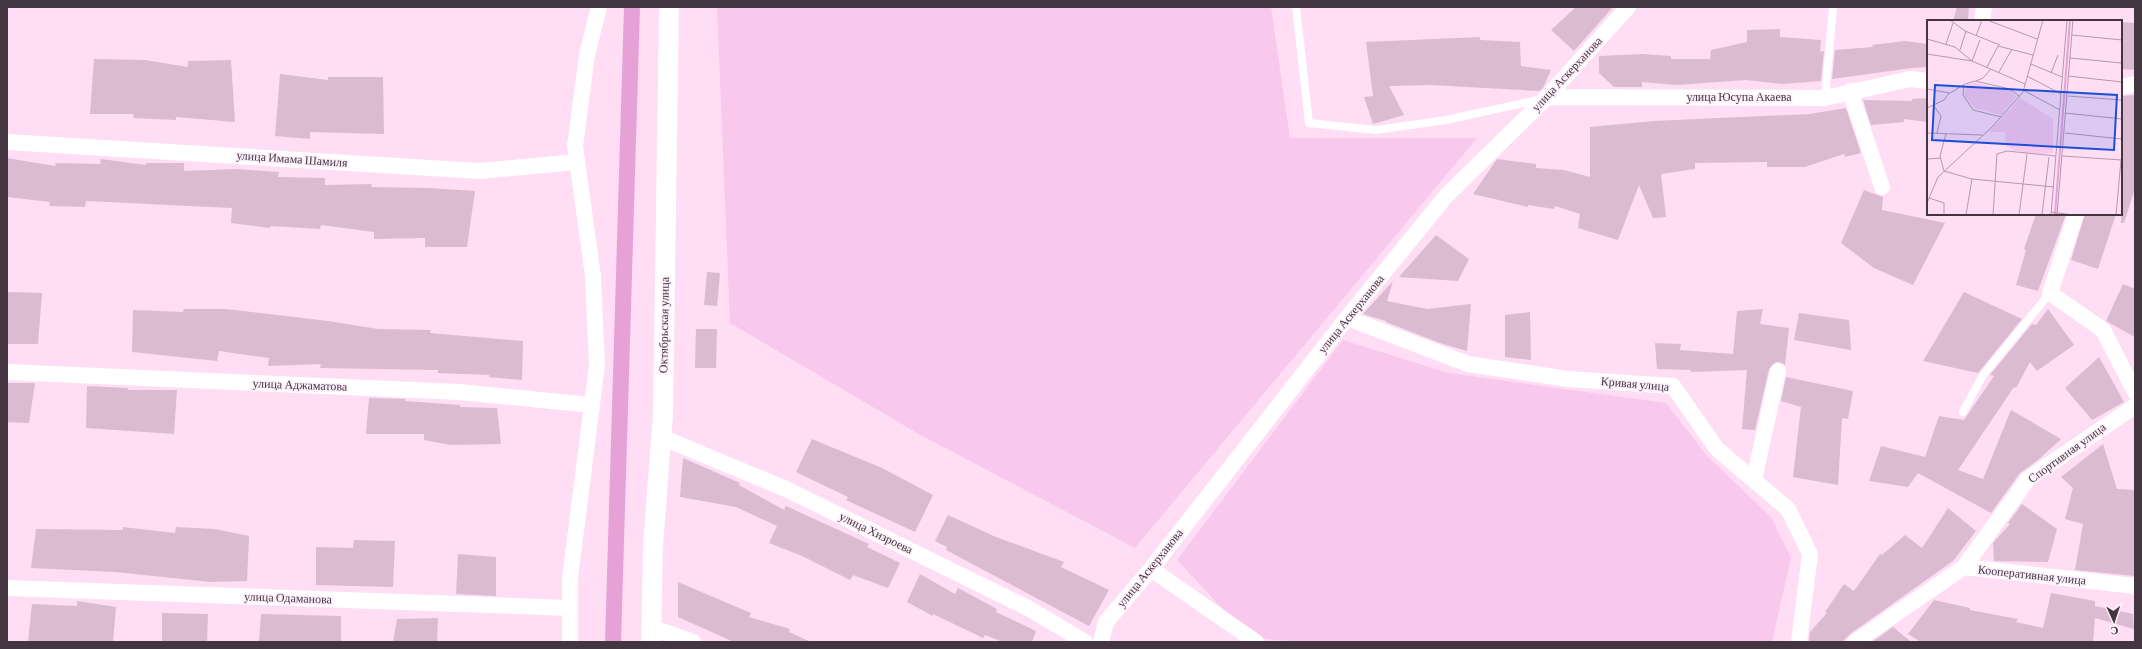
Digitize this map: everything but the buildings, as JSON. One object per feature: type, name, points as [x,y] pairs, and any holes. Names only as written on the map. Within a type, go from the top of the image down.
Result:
[{"type":"street","points":[[570,642],[570,578],[597,365],[593,276],[575,146],[587,55],[599,7]]},
{"type":"street","name":"Октябрьская улица","points":[[651,634],[653,547],[661,437],[669,7]]},
{"type":"street","name":"улица Аскерханова","points":[[1101,642],[1106,622],[1151,569],[1347,318],[1446,196],[1547,97],[1628,7]]},
{"type":"street","points":[[1982,20],[1984,7]]},
{"type":"street","name":"улица Юсупа Акаева","points":[[1547,97],[1825,98],[1850,91],[1910,79],[1927,81]]},
{"type":"street","points":[[2122,87],[2135,84]]},
{"type":"street","points":[[1850,91],[1882,187]]},
{"type":"street","name":"улица Имама Шамиля","points":[[7,142],[480,171],[577,162]]},
{"type":"street","points":[[2076,215],[2050,293],[2103,330],[2135,392]]},
{"type":"street","name":"Кривая улица","points":[[1347,318],[1468,364],[1568,379],[1673,386],[1717,449],[1788,510],[1810,554],[1799,642]]},
{"type":"street","points":[[1754,480],[1778,371]]},
{"type":"street","name":"улица Аджаматова","points":[[7,372],[460,392],[592,405]]},
{"type":"street","name":"Спортивная улица","points":[[1964,567],[2028,479],[2135,406]]},
{"type":"street","name":"улица Хизроева","points":[[661,437],[786,489],[1028,608],[1085,642]]},
{"type":"street","name":"Кооперативная улица","points":[[1855,642],[1964,567],[2135,586]]},
{"type":"street","points":[[1151,569],[1256,642]]},
{"type":"street","name":"улица Одаманова","points":[[7,588],[570,608]]},
{"type":"street","points":[[651,634],[693,642]]},
{"type":"lane","points":[[1296,7],[1309,123],[1376,130],[1446,120],[1547,97]]},
{"type":"lane","points":[[1825,98],[1833,7]]},
{"type":"lane","points":[[1963,412],[1983,376],[2050,293]]},
{"type":"shaded area","points":[[717,7],[1271,7],[1290,138],[1477,138],[1135,548],[917,433],[730,323]]},
{"type":"shaded area","points":[[1343,340],[1448,373],[1666,403],[1707,456],[1771,517],[1791,558],[1772,642],[1298,642],[1249,637],[1177,560]]},
{"type":"waterway","points":[[613,642],[632,7]]}]
